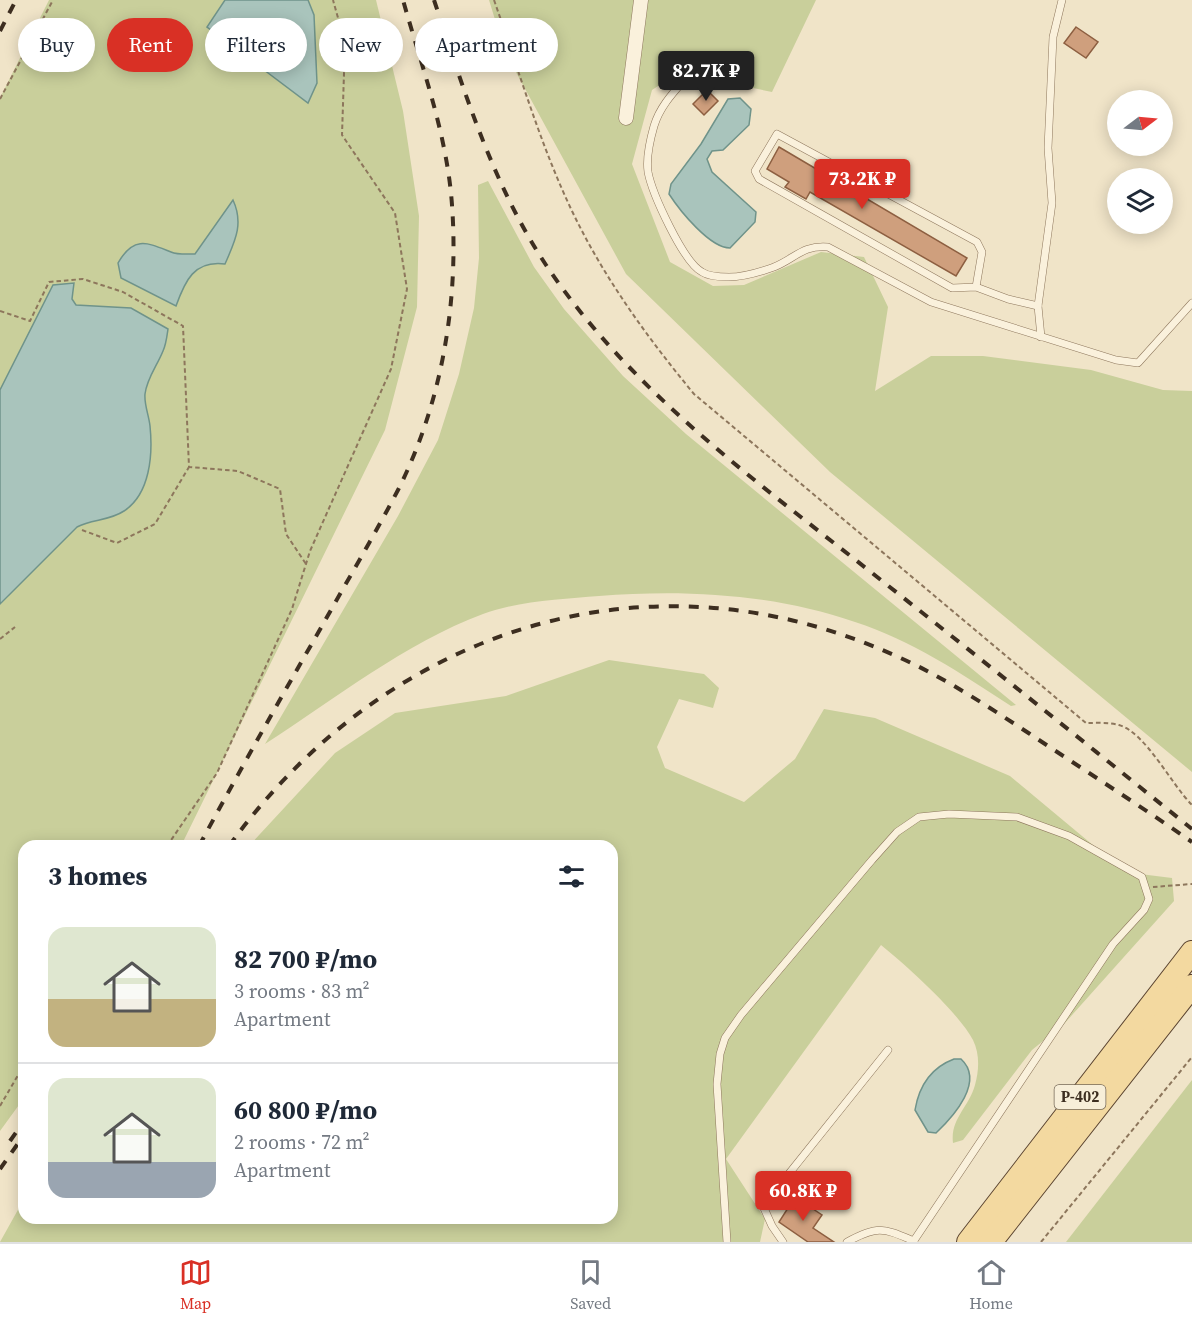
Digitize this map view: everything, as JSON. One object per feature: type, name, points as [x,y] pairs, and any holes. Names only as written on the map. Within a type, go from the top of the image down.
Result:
[{"type":"main road","name":"Р-402","points":[[968,1242],[1192,952]]},
{"type":"main road","name":"Р-402","points":[[992,1242],[1192,986]]},
{"type":"street","points":[[626,118],[640,0]]},
{"type":"lane","points":[[1041,337],[1038,306],[1052,203],[1048,148],[1053,37],[1062,0]]},
{"type":"lane","points":[[693,70],[663,105],[654,127],[648,157],[648,172],[679,242],[692,263],[703,273],[728,277],[751,274],[776,266],[814,246],[828,247],[931,302],[1116,360],[1138,363],[1192,303]]},
{"type":"lane","points":[[976,287],[982,252],[977,242],[777,134],[755,171],[759,179],[952,288],[976,287],[1008,299],[1038,306]]},
{"type":"lane","points":[[727,1242],[717,1084],[725,1038],[741,1015],[872,860],[908,822],[931,814],[1017,817],[1069,836],[1142,877],[1147,886],[1149,899],[1144,910],[1113,944],[914,1241],[885,1229],[871,1229],[847,1242]]},
{"type":"lane","points":[[783,1242],[772,1226],[763,1206],[888,1050]]},
{"type":"path","points":[[0,99],[53,0]]},
{"type":"path","points":[[171,840],[217,773],[292,609],[306,564],[392,369],[407,290],[395,213],[342,135],[345,43],[333,0]]},
{"type":"path","points":[[494,0],[548,154],[572,212],[641,328],[694,394],[1086,723],[1118,725],[1130,731],[1145,746],[1177,790],[1192,805]]},
{"type":"path","points":[[0,311],[30,321],[49,282],[83,279],[123,292],[183,326],[189,467],[155,524],[117,543],[82,530]]},
{"type":"path","points":[[189,467],[238,471],[280,489],[286,534],[306,564]]},
{"type":"path","points":[[0,639],[15,627]]},
{"type":"path","points":[[1147,886],[1186,887],[1192,884]]},
{"type":"path","points":[[1041,1242],[1192,1057]]},
{"type":"path","points":[[0,1106],[18,1075]]},
{"type":"green space","points":[[49,0],[225,0],[213,18],[205,18],[205,72],[307,72],[307,18],[287,18],[314,15],[308,0],[376,0],[380,18],[319,18],[319,72],[394,72],[403,111],[419,216],[417,307],[385,430],[184,840],[18,840],[18,1106],[0,1131],[0,98],[18,62],[18,72],[95,72],[95,18],[40,18]]},
{"type":"green space","points":[[489,0],[816,0],[772,92],[734,84],[699,59],[652,90],[632,164],[670,262],[713,286],[744,285],[821,252],[864,257],[888,307],[875,391],[931,356],[983,356],[1091,370],[1163,390],[1192,391],[1192,772],[830,472],[626,274],[516,72],[558,72],[558,18],[495,18]]},
{"type":"green space","points":[[488,181],[534,267],[564,309],[623,376],[686,434],[1016,705],[1011,706],[955,670],[896,638],[876,629],[824,613],[792,605],[728,596],[631,594],[540,601],[483,614],[454,626],[398,656],[265,744],[398,516],[438,440],[459,374],[474,308],[479,258],[478,185]]},
{"type":"green space","points":[[609,660],[704,674],[719,688],[713,708],[679,699],[657,747],[665,768],[744,802],[795,759],[824,709],[875,718],[1010,776],[1100,851],[1132,873],[1172,878],[1174,901],[1064,1024],[1032,1050],[963,1140],[953,1143],[954,1127],[972,1093],[976,1080],[978,1062],[975,1045],[966,1029],[944,1003],[881,945],[726,1159],[765,1219],[760,1242],[0,1242],[18,1210],[18,1224],[618,1224],[618,840],[255,840],[335,753],[395,713],[506,696]]},
{"type":"green space","points":[[1192,1080],[1192,1242],[1066,1242]]},
{"type":"water","points":[[225,0],[308,0],[314,15],[317,83],[308,103],[267,72],[307,72],[307,18],[213,18]]},
{"type":"water","points":[[740,98],[751,109],[749,125],[723,150],[712,151],[707,159],[712,172],[756,212],[755,222],[730,248],[714,242],[705,235],[680,210],[669,194],[671,184],[701,144],[728,99]]},
{"type":"water","points":[[233,200],[238,225],[235,240],[225,264],[206,265],[192,274],[176,306],[121,278],[118,263],[130,248],[136,245],[148,244],[177,254],[195,254]]},
{"type":"water","points":[[74,283],[72,299],[76,305],[131,308],[168,329],[164,349],[150,377],[145,394],[151,437],[148,473],[133,504],[118,514],[77,527],[0,604],[0,390],[53,285]]},
{"type":"water","points":[[954,1059],[961,1059],[968,1068],[970,1077],[968,1088],[958,1108],[943,1126],[936,1133],[928,1132],[915,1110],[919,1093],[927,1079],[938,1067]]},
{"type":"building","points":[[1076,27],[1098,42],[1086,58],[1064,43]]},
{"type":"building","points":[[707,90],[718,101],[704,115],[693,104]]},
{"type":"building","points":[[779,147],[967,258],[956,276],[810,192],[806,199],[785,187],[789,182],[767,169]]},
{"type":"building","points":[[795,1197],[822,1215],[813,1228],[834,1242],[808,1242],[779,1222]]},
{"type":"railway","points":[[0,31],[16,0]]},
{"type":"railway","points":[[202,840],[398,490],[426,422],[436,387],[450,314],[453,278],[452,205],[439,127],[403,0]]},
{"type":"railway","points":[[434,0],[481,137],[510,203],[546,265],[579,310],[615,352],[654,392],[737,466],[1192,829]]},
{"type":"railway","points":[[234,840],[293,771],[364,709],[443,661],[528,627],[617,609],[709,608],[802,623],[914,664],[998,713],[1192,842]]},
{"type":"railway","points":[[10,1141],[18,1130]]},
{"type":"railway","points":[[0,1169],[18,1144]]}]
